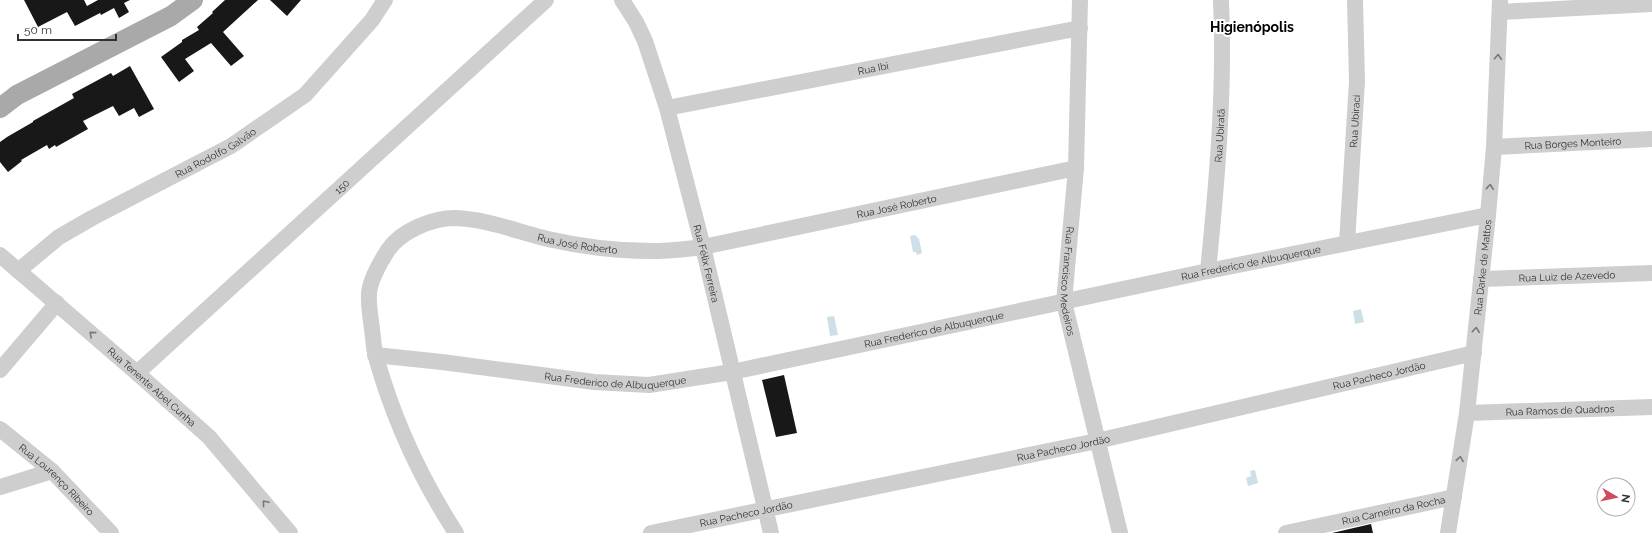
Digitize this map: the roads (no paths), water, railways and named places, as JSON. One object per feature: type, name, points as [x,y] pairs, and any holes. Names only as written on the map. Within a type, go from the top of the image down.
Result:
[{"type":"main road","points":[[0,108],[8,97],[171,16],[193,0]]},
{"type":"street","name":"Rua Rodolfo Galvão","points":[[18,271],[59,238],[92,218],[231,146],[305,95],[372,20],[385,0]]},
{"type":"street","name":"150","points":[[137,373],[546,0]]},
{"type":"street","name":"Rua Félix Ferreira","points":[[622,0],[636,22],[645,41],[667,108],[704,247],[770,533]]},
{"type":"street","name":"Rua Francisco Medeiros","points":[[1080,0],[1076,168],[1064,302],[1120,533]]},
{"type":"street","name":"Rua Ubiratã","points":[[1208,271],[1218,169],[1223,52],[1221,0]]},
{"type":"street","name":"Rua Ubiraci","points":[[1347,243],[1357,80],[1355,0]]},
{"type":"street","points":[[1500,6],[1652,4]]},
{"type":"street","name":"Rua Darke de Mattos","points":[[1448,533],[1467,413],[1488,215],[1494,147],[1500,6]]},
{"type":"street","name":"Rua Ibi","points":[[667,108],[1080,28]]},
{"type":"street","name":"Rua Borges Monteiro","points":[[1494,147],[1652,139]]},
{"type":"street","name":"Rua José Roberto","points":[[456,533],[422,474],[396,416],[375,355],[368,300],[370,287],[383,258],[393,243],[404,234],[419,226],[453,218],[487,223],[550,239],[616,249],[653,251],[704,247],[1076,168]]},
{"type":"street","name":"Rua Frederico de Albuquerque","points":[[375,355],[442,362],[594,382],[649,385],[732,372],[1208,271],[1488,215]]},
{"type":"street","name":"Rua Tenente Abel Cunha","points":[[0,255],[209,437],[290,533]]},
{"type":"street","name":"Rua Luiz de Azevedo","points":[[1481,279],[1652,273]]},
{"type":"street","points":[[0,370],[56,303]]},
{"type":"street","name":"Rua Pacheco Jordão","points":[[651,533],[1097,441],[1474,353]]},
{"type":"street","name":"Rua Ramos de Quadros","points":[[1467,413],[1652,407]]},
{"type":"street","name":"Rua Lourenço Ribeiro","points":[[0,429],[52,471],[111,533]]},
{"type":"street","points":[[0,487],[52,471]]},
{"type":"street","name":"Rua Carneiro da Rocha","points":[[1286,533],[1454,498]]},
{"type":"district","name":"Higienópolis","points":[[1252,27]]}]
